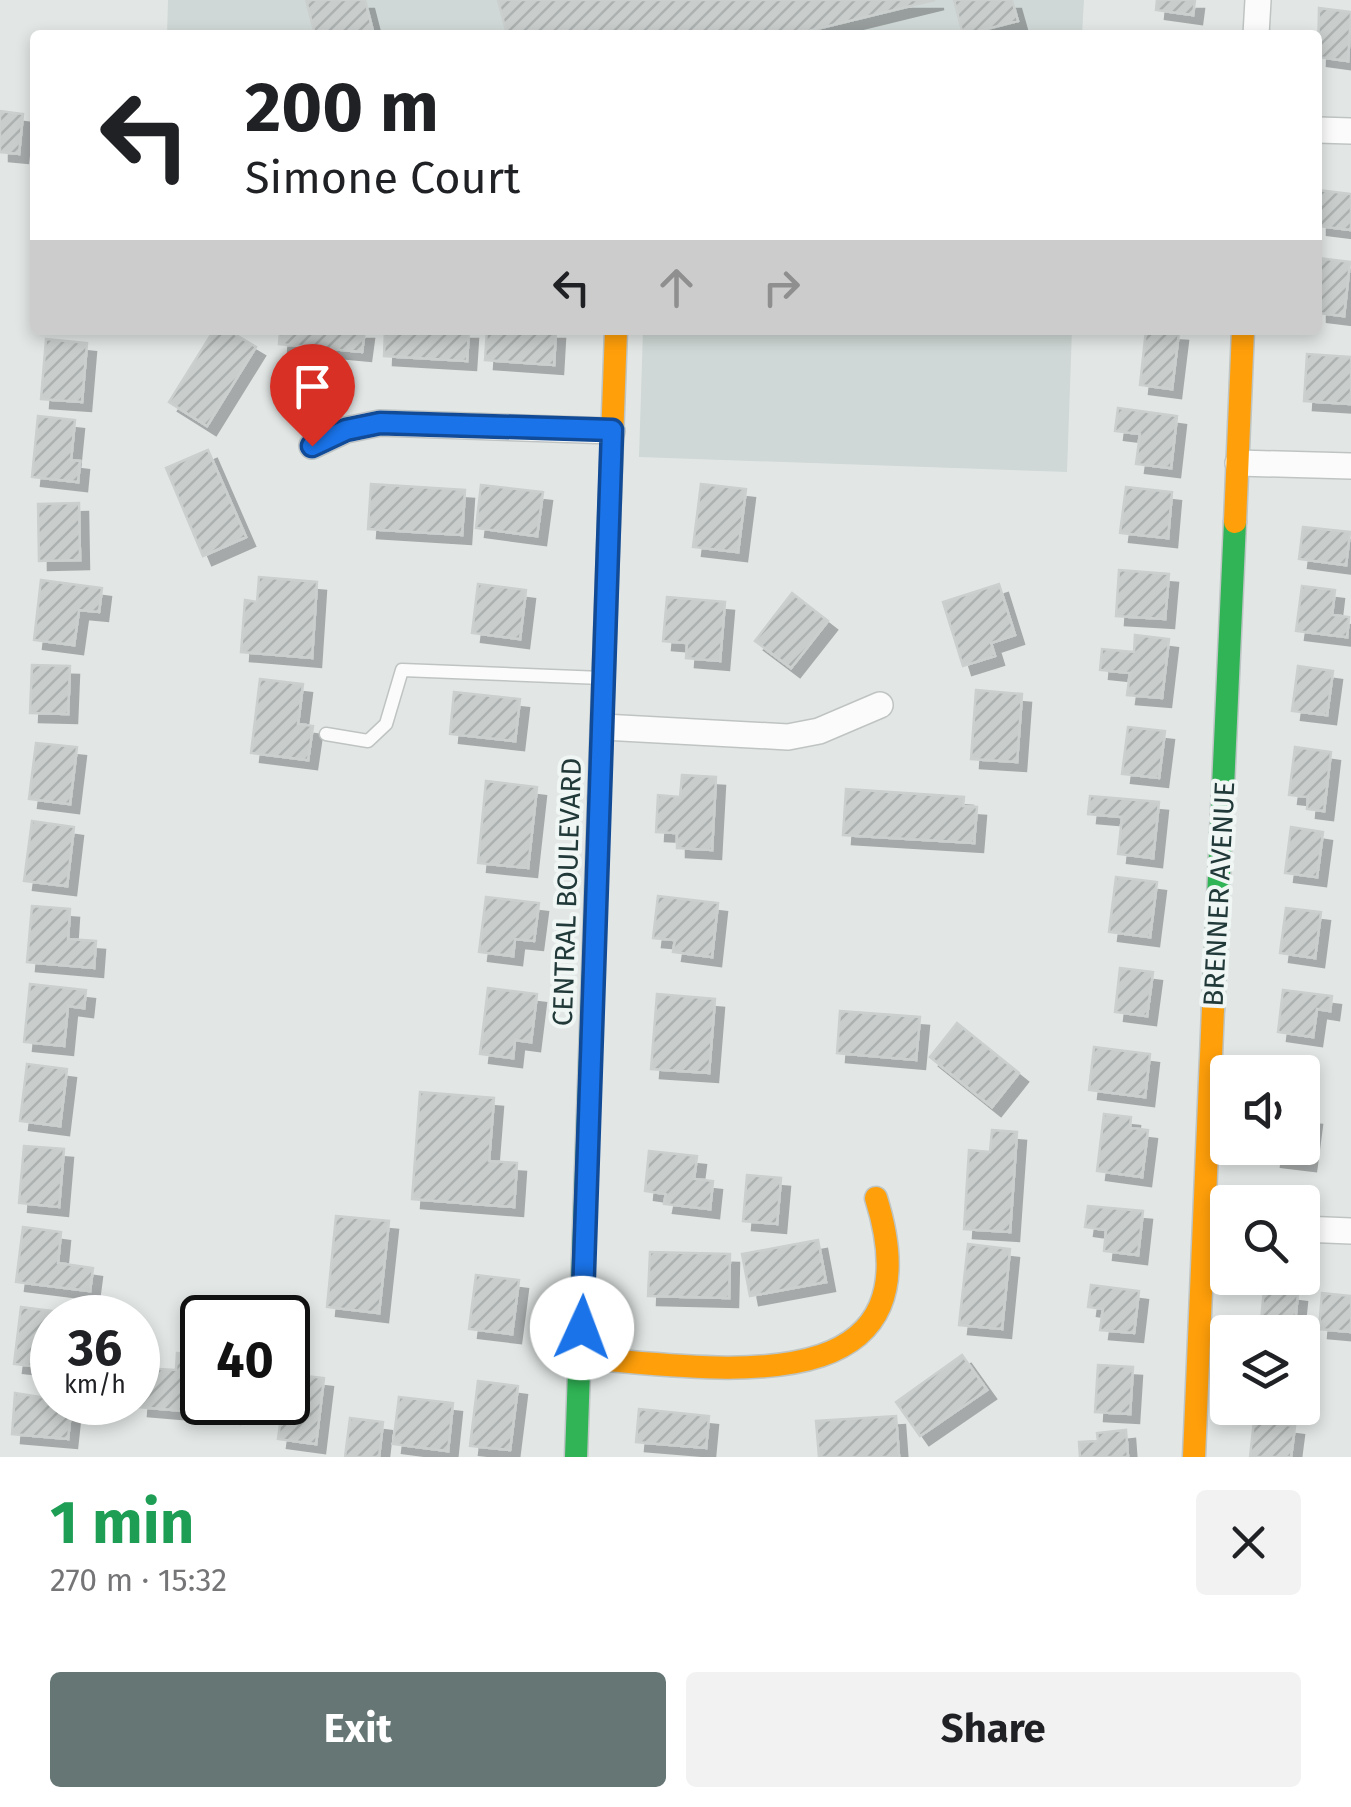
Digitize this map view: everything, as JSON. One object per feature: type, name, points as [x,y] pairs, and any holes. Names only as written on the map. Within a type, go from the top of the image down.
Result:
[{"type":"street","points":[[1256,30],[1258,0]]},
{"type":"street","points":[[1322,130],[1351,131]]},
{"type":"street","name":"CENTRAL BOULEVARD","points":[[576,1457],[616,335]]},
{"type":"street","name":"BRENNER AVENUE","points":[[1217,1185],[1244,335]]},
{"type":"street","points":[[312,446],[346,430],[380,423],[612,430]]},
{"type":"street","points":[[1238,463],[1351,466]]},
{"type":"street","points":[[603,728],[788,737],[819,731],[880,705]]},
{"type":"street","points":[[580,1358],[783,1368],[822,1359],[850,1342],[877,1309],[888,1284],[888,1234],[876,1198]]},
{"type":"street","points":[[1320,1230],[1351,1231]]},
{"type":"street","name":"BRENNER AVENUE","points":[[1194,1457],[1210,1288]]},
{"type":"lane","points":[[326,734],[368,740],[386,724],[402,670],[604,678]]},
{"type":"shaded area","points":[[168,0],[1084,0],[1082,30],[167,30]]},
{"type":"shaded area","points":[[643,335],[1072,335],[1067,472],[639,457]]},
{"type":"building","points":[[306,0],[365,0],[373,30],[314,30]]},
{"type":"building","points":[[498,0],[935,0],[812,30],[506,30]]},
{"type":"building","points":[[954,0],[1012,0],[1018,21],[983,30],[962,30]]},
{"type":"building","points":[[1157,0],[1195,0],[1193,15],[1156,10]]},
{"type":"building","points":[[1319,8],[1351,12],[1348,61],[1322,58],[1322,30],[1319,30]]},
{"type":"building","points":[[0,111],[23,114],[19,154],[0,152]]},
{"type":"building","points":[[1322,190],[1351,194],[1351,230],[1322,226]]},
{"type":"building","points":[[1322,258],[1350,262],[1344,316],[1322,313]]},
{"type":"building","points":[[211,335],[236,335],[256,347],[207,426],[169,402]]},
{"type":"building","points":[[280,335],[364,335],[362,352],[279,344]]},
{"type":"building","points":[[385,335],[469,335],[467,361],[384,356]]},
{"type":"building","points":[[487,335],[556,335],[554,365],[485,360]]},
{"type":"building","points":[[1145,335],[1179,335],[1172,389],[1140,385]]},
{"type":"building","points":[[46,339],[87,343],[82,402],[41,399]]},
{"type":"building","points":[[1307,354],[1351,357],[1351,404],[1304,401]]},
{"type":"building","points":[[1118,408],[1177,416],[1171,468],[1136,464],[1140,434],[1115,431]]},
{"type":"building","points":[[38,416],[75,420],[71,460],[80,461],[78,482],[32,477]]},
{"type":"building","points":[[208,450],[246,537],[203,556],[166,468]]},
{"type":"building","points":[[371,484],[465,490],[462,535],[368,529]]},
{"type":"building","points":[[701,484],[746,489],[738,552],[693,547]]},
{"type":"building","points":[[481,485],[543,492],[537,536],[476,528]]},
{"type":"building","points":[[1126,487],[1172,492],[1168,538],[1120,533]]},
{"type":"building","points":[[79,503],[80,560],[39,561],[38,504]]},
{"type":"building","points":[[1303,527],[1350,532],[1346,565],[1299,559]]},
{"type":"building","points":[[1119,570],[1169,574],[1165,619],[1116,616]]},
{"type":"building","points":[[259,577],[317,582],[312,658],[241,652],[245,600],[257,602]]},
{"type":"building","points":[[41,580],[102,588],[99,612],[79,610],[74,645],[34,640]]},
{"type":"building","points":[[478,584],[526,590],[520,639],[472,633]]},
{"type":"building","points":[[999,584],[1015,635],[991,643],[995,656],[963,666],[943,602]]},
{"type":"building","points":[[1302,586],[1335,590],[1332,615],[1349,617],[1347,637],[1296,631]]},
{"type":"building","points":[[792,593],[828,621],[791,668],[755,641]]},
{"type":"building","points":[[667,597],[725,602],[720,661],[686,658],[687,643],[663,641]]},
{"type":"building","points":[[1135,635],[1169,639],[1162,698],[1127,695],[1130,673],[1100,670],[1102,649],[1134,652]]},
{"type":"building","points":[[32,665],[70,666],[68,714],[30,713]]},
{"type":"building","points":[[1298,666],[1333,671],[1327,715],[1292,711]]},
{"type":"building","points":[[260,679],[303,684],[298,724],[313,726],[308,760],[251,753]]},
{"type":"building","points":[[976,690],[1022,694],[1017,762],[971,759]]},
{"type":"building","points":[[454,692],[520,699],[515,741],[450,734]]},
{"type":"building","points":[[1128,727],[1165,731],[1159,778],[1122,774]]},
{"type":"building","points":[[36,743],[77,747],[70,804],[29,799]]},
{"type":"building","points":[[1295,747],[1331,752],[1324,811],[1307,809],[1308,797],[1289,795]]},
{"type":"building","points":[[682,775],[716,777],[712,850],[677,848],[677,833],[656,832],[658,795],[680,797]]},
{"type":"building","points":[[486,781],[537,787],[528,868],[478,863]]},
{"type":"building","points":[[846,789],[964,797],[963,806],[977,807],[974,843],[843,835]]},
{"type":"building","points":[[1090,796],[1159,802],[1153,858],[1118,854],[1122,817],[1088,814]]},
{"type":"building","points":[[32,821],[74,827],[67,886],[24,881]]},
{"type":"building","points":[[1291,827],[1323,832],[1317,877],[1285,873]]},
{"type":"building","points":[[1116,877],[1157,882],[1150,937],[1109,932]]},
{"type":"building","points":[[658,896],[718,903],[712,957],[673,952],[675,940],[653,938]]},
{"type":"building","points":[[486,897],[539,903],[534,941],[515,939],[513,956],[479,952]]},
{"type":"building","points":[[32,906],[70,909],[68,939],[96,941],[94,968],[27,962]]},
{"type":"building","points":[[1286,908],[1321,912],[1315,958],[1280,953]]},
{"type":"building","points":[[1120,968],[1153,972],[1147,1016],[1115,1012]]},
{"type":"building","points":[[30,984],[86,990],[84,1008],[68,1006],[64,1046],[24,1042]]},
{"type":"building","points":[[488,988],[537,994],[531,1042],[515,1040],[513,1058],[480,1054]]},
{"type":"building","points":[[1283,990],[1332,996],[1330,1011],[1317,1009],[1313,1037],[1278,1032]]},
{"type":"building","points":[[657,994],[715,999],[709,1073],[651,1069]]},
{"type":"building","points":[[840,1011],[920,1017],[916,1060],[837,1053]]},
{"type":"building","points":[[957,1023],[1019,1073],[992,1107],[930,1057]]},
{"type":"building","points":[[1094,1047],[1150,1054],[1145,1097],[1089,1090]]},
{"type":"building","points":[[27,1064],[67,1069],[60,1126],[20,1121]]},
{"type":"building","points":[[420,1092],[494,1098],[489,1161],[517,1163],[514,1207],[412,1199]]},
{"type":"building","points":[[1104,1114],[1131,1117],[1130,1128],[1148,1130],[1142,1177],[1097,1171]]},
{"type":"building","points":[[992,1130],[1017,1132],[1010,1232],[964,1229],[969,1150],[990,1152]]},
{"type":"building","points":[[24,1146],[64,1149],[59,1207],[19,1203]]},
{"type":"building","points":[[649,1151],[697,1156],[694,1179],[713,1181],[710,1209],[664,1204],[666,1194],[645,1191]]},
{"type":"building","points":[[747,1175],[781,1178],[777,1224],[743,1221]]},
{"type":"building","points":[[1088,1206],[1143,1211],[1138,1255],[1104,1251],[1106,1230],[1085,1227]]},
{"type":"building","points":[[336,1216],[389,1221],[379,1313],[327,1307]]},
{"type":"building","points":[[23,1227],[61,1232],[58,1263],[93,1268],[90,1291],[16,1282]]},
{"type":"building","points":[[818,1240],[826,1282],[750,1296],[742,1254]]},
{"type":"building","points":[[968,1244],[1010,1249],[1002,1329],[959,1325]]},
{"type":"building","points":[[650,1252],[730,1254],[729,1298],[648,1296]]},
{"type":"building","points":[[476,1275],[519,1280],[512,1334],[469,1329]]},
{"type":"building","points":[[1091,1285],[1139,1291],[1134,1333],[1100,1330],[1103,1309],[1088,1307]]},
{"type":"building","points":[[1322,1293],[1351,1296],[1351,1332],[1320,1329]]},
{"type":"building","points":[[1263,1295],[1298,1295],[1296,1315],[1262,1315]]},
{"type":"building","points":[[21,1307],[30,1308],[30,1366],[14,1364]]},
{"type":"building","points":[[180,1353],[180,1411],[160,1409],[160,1369],[176,1370]]},
{"type":"building","points":[[962,1355],[987,1390],[920,1436],[896,1402]]},
{"type":"building","points":[[1098,1365],[1133,1367],[1130,1414],[1095,1412]]},
{"type":"building","points":[[310,1376],[324,1378],[316,1444],[278,1439],[280,1425],[310,1425]]},
{"type":"building","points":[[478,1381],[518,1386],[510,1450],[470,1446]]},
{"type":"building","points":[[15,1393],[30,1395],[30,1425],[70,1425],[68,1439],[12,1434]]},
{"type":"building","points":[[399,1397],[453,1403],[448,1451],[393,1444]]},
{"type":"building","points":[[639,1409],[709,1416],[706,1448],[636,1442]]},
{"type":"building","points":[[896,1416],[899,1457],[819,1457],[816,1421]]},
{"type":"building","points":[[350,1418],[383,1422],[379,1457],[345,1457]]},
{"type":"building","points":[[1254,1425],[1295,1426],[1291,1457],[1250,1457]]},
{"type":"building","points":[[1126,1430],[1128,1457],[1080,1457],[1079,1442],[1098,1441],[1097,1433]]},
{"type":"traffic: fast","points":[[1213,1009],[1235,522]]},
{"type":"traffic: fast","points":[[576,1457],[599,798]]},
{"type":"traffic: slow","points":[[599,798],[616,335]]},
{"type":"traffic: slow","points":[[1235,522],[1243,335]]},
{"type":"traffic: slow","points":[[1194,1457],[1213,1009]]},
{"type":"traffic: slow","points":[[581,1358],[747,1367],[800,1361],[845,1345],[876,1314],[888,1267],[876,1198]]},
{"type":"route","points":[[312,446],[346,430],[380,423],[612,430],[582,1328]]}]
